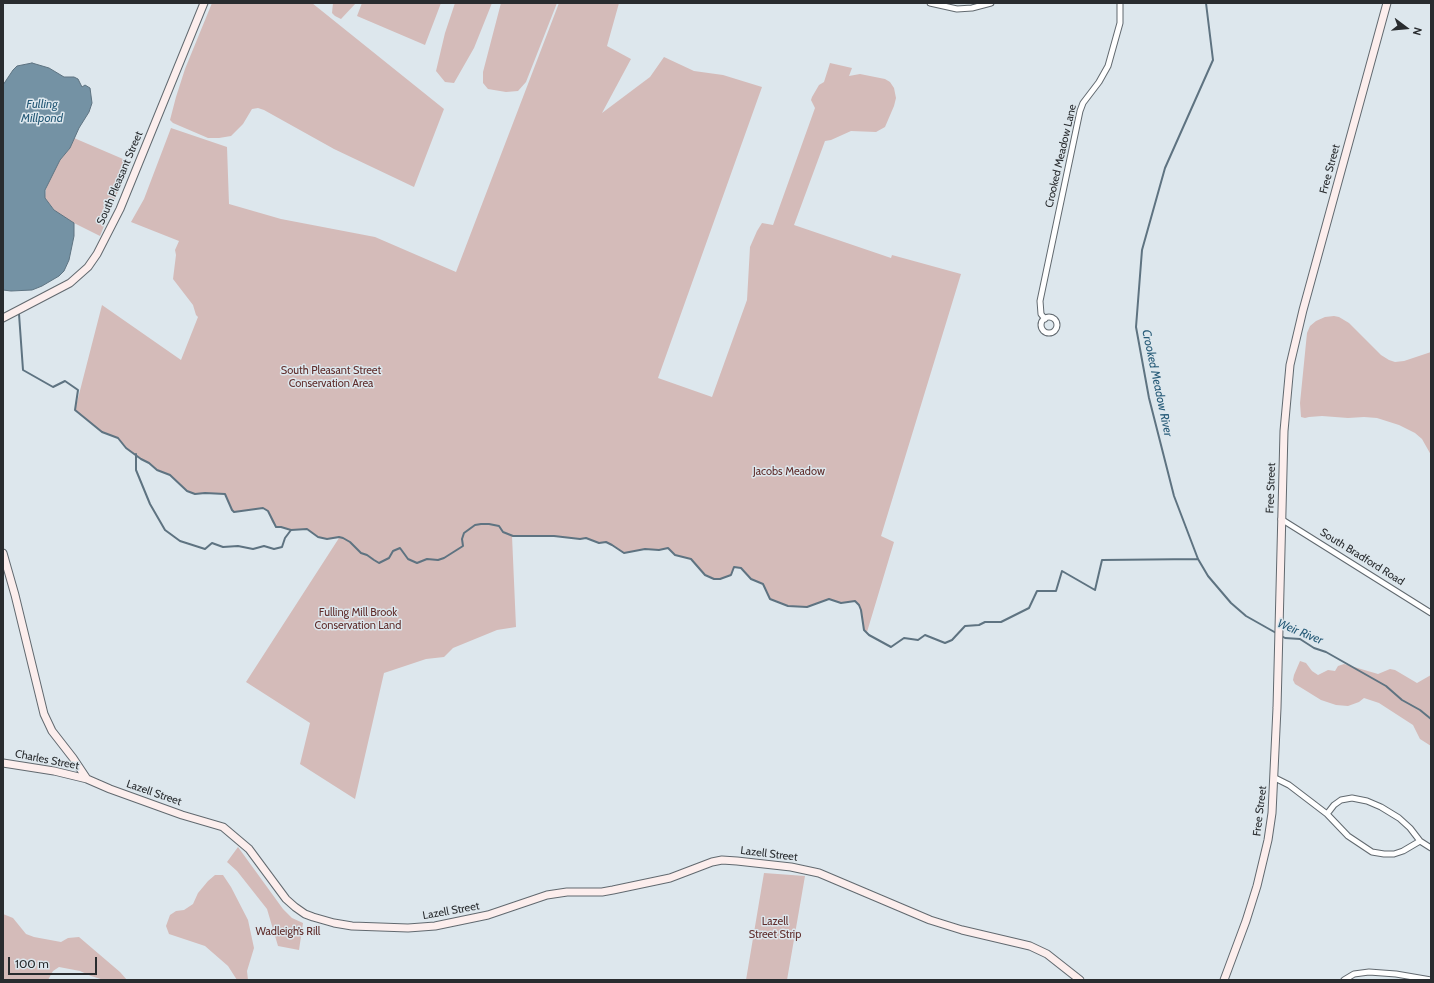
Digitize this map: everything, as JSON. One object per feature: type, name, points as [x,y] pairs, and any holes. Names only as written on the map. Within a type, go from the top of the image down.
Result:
[{"type":"street","name":"South Pleasant Street","points":[[3,318],[62,288],[77,278],[93,261],[120,209],[204,3]]},
{"type":"street","points":[[930,3],[957,9],[972,8],[991,3]]},
{"type":"street","name":"Crooked Meadow Lane","points":[[1044,319],[1041,314],[1040,301],[1080,111],[1083,103],[1099,82],[1108,66],[1120,23],[1120,3]]},
{"type":"street","name":"Free Street","points":[[1224,980],[1246,921],[1262,869],[1272,813],[1286,397],[1293,348],[1388,3]]},
{"type":"street","name":"South Bradford Road","points":[[1281,519],[1431,613]]},
{"type":"street","points":[[3,553],[17,603],[44,714],[52,731],[87,779]]},
{"type":"street","name":"Charles Street","points":[[3,763],[54,771],[87,779]]},
{"type":"street","points":[[1274,778],[1289,785],[1327,814],[1348,836],[1372,852],[1394,854],[1403,851],[1420,841]]},
{"type":"street","name":"Lazell Street","points":[[87,779],[110,789],[182,815],[223,828],[250,849],[286,899],[295,907],[309,916],[334,923],[370,927],[418,928],[435,926],[488,915],[547,895],[567,892],[602,892],[670,878],[712,862],[722,860],[737,861],[791,867],[819,873],[930,920],[962,930],[1030,946],[1046,954],[1080,980]]},
{"type":"street","points":[[1327,814],[1334,805],[1341,800],[1352,798],[1366,801],[1381,807],[1399,818],[1420,841],[1431,848]]},
{"type":"street","points":[[1344,980],[1361,972],[1431,980]]},
{"type":"green space","points":[[212,3],[312,3],[444,109],[414,187],[334,149],[258,108],[252,109],[243,124],[231,136],[208,138],[173,123],[170,120],[185,69]]},
{"type":"green space","points":[[333,3],[356,3],[341,19],[332,13]]},
{"type":"green space","points":[[362,3],[441,3],[425,45],[357,16]]},
{"type":"green space","points":[[455,3],[492,3],[474,48],[454,83],[445,82],[436,71],[445,33]]},
{"type":"green space","points":[[501,3],[557,3],[526,82],[518,91],[506,92],[488,89],[483,83],[483,72]]},
{"type":"green space","points":[[559,3],[619,3],[607,46],[631,59],[602,113],[650,77],[664,57],[694,71],[723,75],[762,87],[658,378],[712,397],[747,300],[750,247],[762,223],[773,225],[815,108],[811,100],[812,97],[819,85],[824,82],[830,63],[852,68],[849,76],[860,74],[885,79],[890,82],[894,88],[896,98],[885,127],[876,132],[851,131],[831,140],[825,141],[794,225],[891,258],[892,255],[961,274],[881,536],[894,542],[867,632],[864,629],[860,608],[855,601],[841,603],[829,599],[807,607],[788,606],[770,599],[763,584],[751,579],[743,569],[739,567],[734,567],[731,575],[718,580],[705,575],[691,559],[675,555],[668,548],[659,550],[645,549],[624,553],[608,543],[599,543],[586,538],[512,536],[516,627],[497,630],[453,648],[444,657],[426,659],[384,673],[355,799],[300,764],[310,723],[246,682],[339,538],[327,539],[318,537],[307,529],[294,530],[281,527],[277,528],[272,522],[268,511],[263,508],[234,512],[225,494],[195,494],[187,491],[170,475],[157,470],[126,448],[118,438],[102,432],[75,410],[102,305],[181,360],[198,317],[193,305],[173,279],[176,255],[175,250],[179,241],[131,222],[144,199],[171,128],[227,147],[229,204],[281,219],[375,237],[456,272]]},
{"type":"green space","points":[[74,138],[130,162],[100,236],[56,212],[45,198],[46,189],[50,179],[60,160],[70,148]]},
{"type":"green space","points":[[1325,317],[1339,317],[1349,323],[1381,355],[1389,360],[1395,362],[1404,361],[1431,352],[1431,455],[1422,439],[1415,433],[1399,425],[1377,418],[1322,416],[1301,417],[1300,403],[1307,333],[1310,326],[1316,321]]},
{"type":"green space","points":[[1300,661],[1306,663],[1312,671],[1318,675],[1328,670],[1335,671],[1338,666],[1344,664],[1378,674],[1390,669],[1395,670],[1417,683],[1431,675],[1431,746],[1420,739],[1413,725],[1379,703],[1364,698],[1359,702],[1348,706],[1336,705],[1321,700],[1295,684],[1293,680],[1294,675]]},
{"type":"green space","name":"Wadleigh’s Rill","points":[[238,847],[283,909],[292,918],[303,923],[299,950],[278,946],[267,909],[237,871],[227,862]]},
{"type":"green space","name":"Lazell Street Strip","points":[[764,873],[805,876],[787,980],[746,980]]},
{"type":"green space","points":[[215,875],[223,875],[248,920],[254,948],[247,971],[248,980],[237,980],[228,966],[205,946],[169,934],[166,926],[170,915],[176,911],[184,910],[193,904],[198,893]]},
{"type":"green space","points":[[3,914],[13,918],[26,934],[34,937],[61,942],[68,938],[79,937],[120,972],[127,980],[104,980],[80,971],[59,967],[53,971],[48,980],[3,980]]},
{"type":"water","name":"Fulling Millpond","points":[[32,63],[49,68],[64,77],[74,77],[78,79],[82,87],[85,85],[90,88],[92,103],[89,112],[79,128],[70,148],[60,160],[45,190],[45,198],[54,210],[74,223],[74,236],[69,260],[64,271],[59,276],[42,286],[32,290],[11,291],[3,290],[3,85],[17,66]]},
{"type":"waterway","name":"Crooked Meadow River","points":[[1206,3],[1213,60],[1165,168],[1142,250],[1136,327],[1149,398],[1174,496],[1198,559],[1208,576],[1231,603],[1246,616],[1285,638],[1300,639],[1386,686],[1402,700],[1420,710],[1431,719]]},
{"type":"waterway","points":[[19,314],[23,370],[53,387],[65,381],[78,390],[75,410],[102,432],[118,438],[126,448],[157,470],[170,475],[187,491],[195,494],[225,494],[234,512],[263,508],[268,511],[276,527],[291,530],[307,529],[318,537],[327,539],[339,537],[343,538],[350,542],[361,553],[379,563],[389,558],[393,551],[400,548],[408,559],[417,563],[427,559],[438,560],[444,558],[463,546],[462,539],[464,533],[475,525],[481,524],[499,526],[503,532],[513,536],[586,538],[599,543],[606,542],[624,553],[645,549],[659,550],[668,548],[675,555],[691,559],[705,575],[714,579],[720,579],[731,575],[734,567],[741,568],[751,579],[763,584],[770,599],[788,606],[807,607],[829,599],[841,603],[855,601],[861,610],[864,630],[869,635],[891,647],[904,638],[918,640],[925,635],[945,643],[952,640],[965,626],[979,625],[985,622],[1001,622],[1029,608],[1037,591],[1056,591],[1062,571],[1095,590],[1102,560],[1198,559]]},
{"type":"waterway","points":[[136,454],[136,470],[150,504],[165,530],[180,541],[205,549],[212,543],[223,547],[238,546],[253,549],[264,546],[274,549],[282,547],[285,538],[291,530]]},
{"type":"park label","name":"South Pleasant Street Conservation Area","points":[[331,377]]},
{"type":"park label","name":"Jacobs Meadow","points":[[789,472]]},
{"type":"park label","name":"Fulling Mill Brook Conservation Land","points":[[358,619]]},
{"type":"water label","name":"Weir River","points":[[1300,632]]}]
